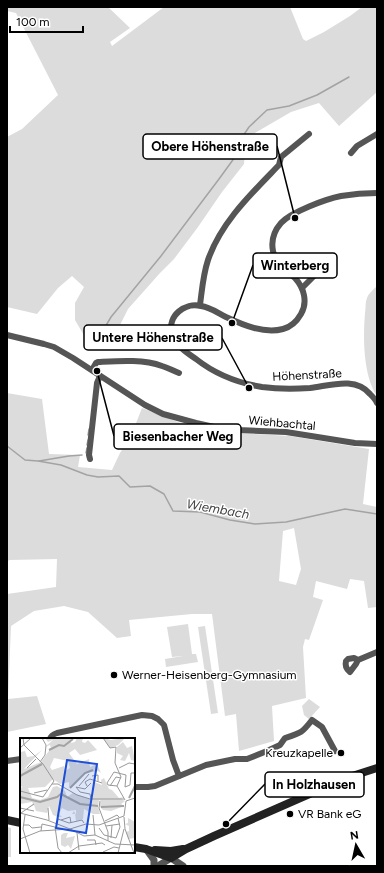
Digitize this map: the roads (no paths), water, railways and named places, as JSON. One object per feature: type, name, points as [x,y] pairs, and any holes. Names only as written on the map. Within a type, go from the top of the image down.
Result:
[{"type":"main road","points":[[146,849],[171,858],[186,849],[346,778],[377,768]]},
{"type":"main road","points":[[7,820],[20,823]]},
{"type":"main road","points":[[135,847],[171,851],[186,849]]},
{"type":"street","points":[[309,134],[281,157],[279,165],[239,208],[219,236],[208,260],[202,285],[200,305],[234,320],[268,331],[277,331],[294,324],[303,311],[305,303],[304,295],[302,288],[295,279],[280,266],[275,258],[272,250],[272,242],[275,231],[282,222],[300,211],[327,200],[349,195],[377,193]]},
{"type":"street","points":[[351,153],[357,146],[377,134]]},
{"type":"street","points":[[302,288],[320,269]]},
{"type":"street","name":"Höhenstraße","points":[[200,305],[190,305],[177,312],[173,319],[171,328],[175,341],[182,349],[206,367],[233,380],[263,387],[309,388],[343,383],[354,384],[362,387],[377,403]]},
{"type":"street","name":"Wiehbachtal","points":[[7,335],[54,347],[145,405],[164,414],[223,429],[286,432],[354,443],[377,444]]},
{"type":"street","points":[[92,370],[98,362],[126,361],[154,364],[179,373]]},
{"type":"street","points":[[90,458],[89,455],[97,383],[100,376]]},
{"type":"street","points":[[358,660],[377,652]]},
{"type":"street","points":[[142,715],[143,708]]},
{"type":"street","points":[[51,738],[53,734],[57,733],[142,715],[152,716],[164,725],[173,760],[179,776]]},
{"type":"street","points":[[135,787],[155,786],[206,765],[235,759],[247,759],[267,752],[280,745],[285,738],[300,733],[312,720],[322,727],[335,751]]},
{"type":"street","points":[[7,761],[20,760]]},
{"type":"street","points":[[146,849],[154,860],[154,866]]},
{"type":"street","points":[[183,866],[182,855],[186,849]]},
{"type":"street","points":[[158,866],[171,858],[183,866]]},
{"type":"waterway","points":[[98,349],[104,329],[111,317],[161,256],[235,157],[241,139],[249,127],[267,110],[289,106],[317,95],[349,77]]},
{"type":"waterway","points":[[88,435],[89,429]]},
{"type":"waterway","points":[[87,445],[88,440]]},
{"type":"waterway","name":"Wiembach","points":[[7,446],[25,460],[61,465],[87,475],[98,477],[119,476],[130,487],[150,486],[164,494],[173,511],[200,512],[230,520],[255,524],[286,522],[345,509],[377,514]]},
{"type":"waterway","points":[[86,453],[87,448]]},
{"type":"waterway","points":[[39,461],[82,455]]},
{"type":"place","name":"Obere Höhenstraße","points":[[295,218]]},
{"type":"place","name":"Winterberg","points":[[232,323]]},
{"type":"place","name":"Biesenbacher Weg","points":[[97,371]]},
{"type":"place","name":"Untere Höhenstraße","points":[[249,388]]},
{"type":"place","name":"Werner-Heisenberg-Gymnasium","points":[[114,675]]},
{"type":"place","name":"Kreuzkapelle","points":[[341,753]]},
{"type":"place","name":"VR Bank eG","points":[[290,814]]},
{"type":"place","name":"In Holzhausen","points":[[226,824]]}]
